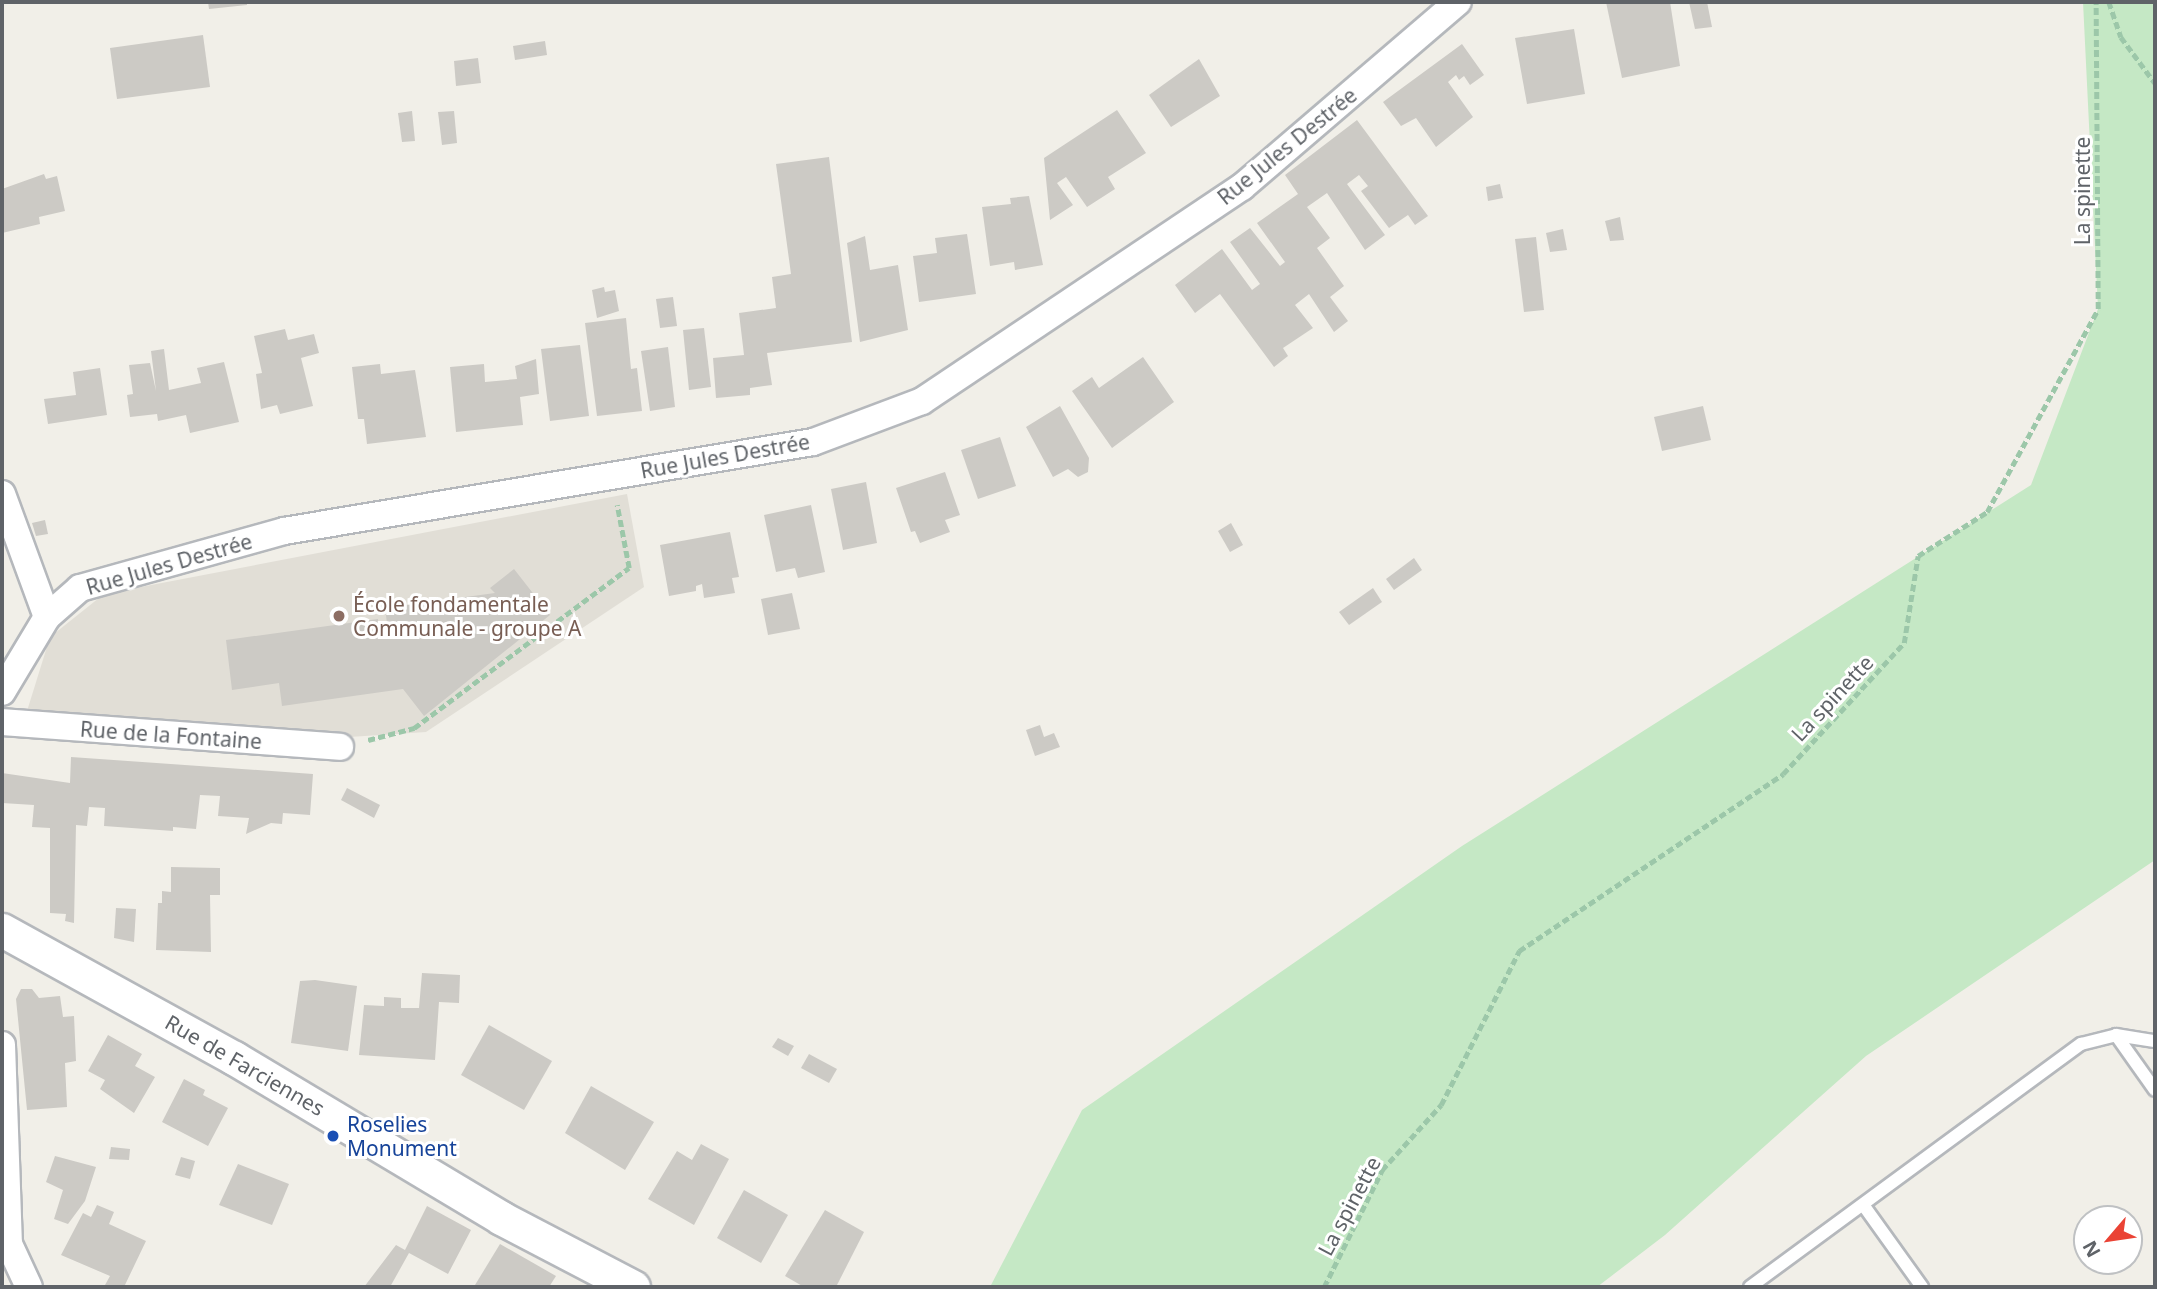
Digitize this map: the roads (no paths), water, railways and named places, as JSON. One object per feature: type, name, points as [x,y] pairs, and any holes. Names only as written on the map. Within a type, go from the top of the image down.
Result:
[{"type":"street","name":"Rue Jules Destrée","points":[[2,692],[47,617],[80,588],[284,531],[813,442],[922,401],[1242,187],[1458,2]]},
{"type":"street","points":[[2,494],[47,617]]},
{"type":"street","name":"Rue de la Fontaine","points":[[2,722],[340,747]]},
{"type":"street","name":"Rue de Farciennes","points":[[2,930],[223,1052],[501,1217],[633,1287]]},
{"type":"street","points":[[2,1045],[9,1244],[29,1287]]},
{"type":"lane","points":[[1750,1287],[1864,1206],[2081,1044],[2116,1035],[2155,1041]]},
{"type":"lane","points":[[2116,1035],[2155,1090]]},
{"type":"lane","points":[[1864,1206],[1922,1287]]},
{"type":"place","name":"École fondamentale Communale - groupe A","points":[[339,616]]},
{"type":"place","name":"Roselies Monument","points":[[333,1136]]}]
